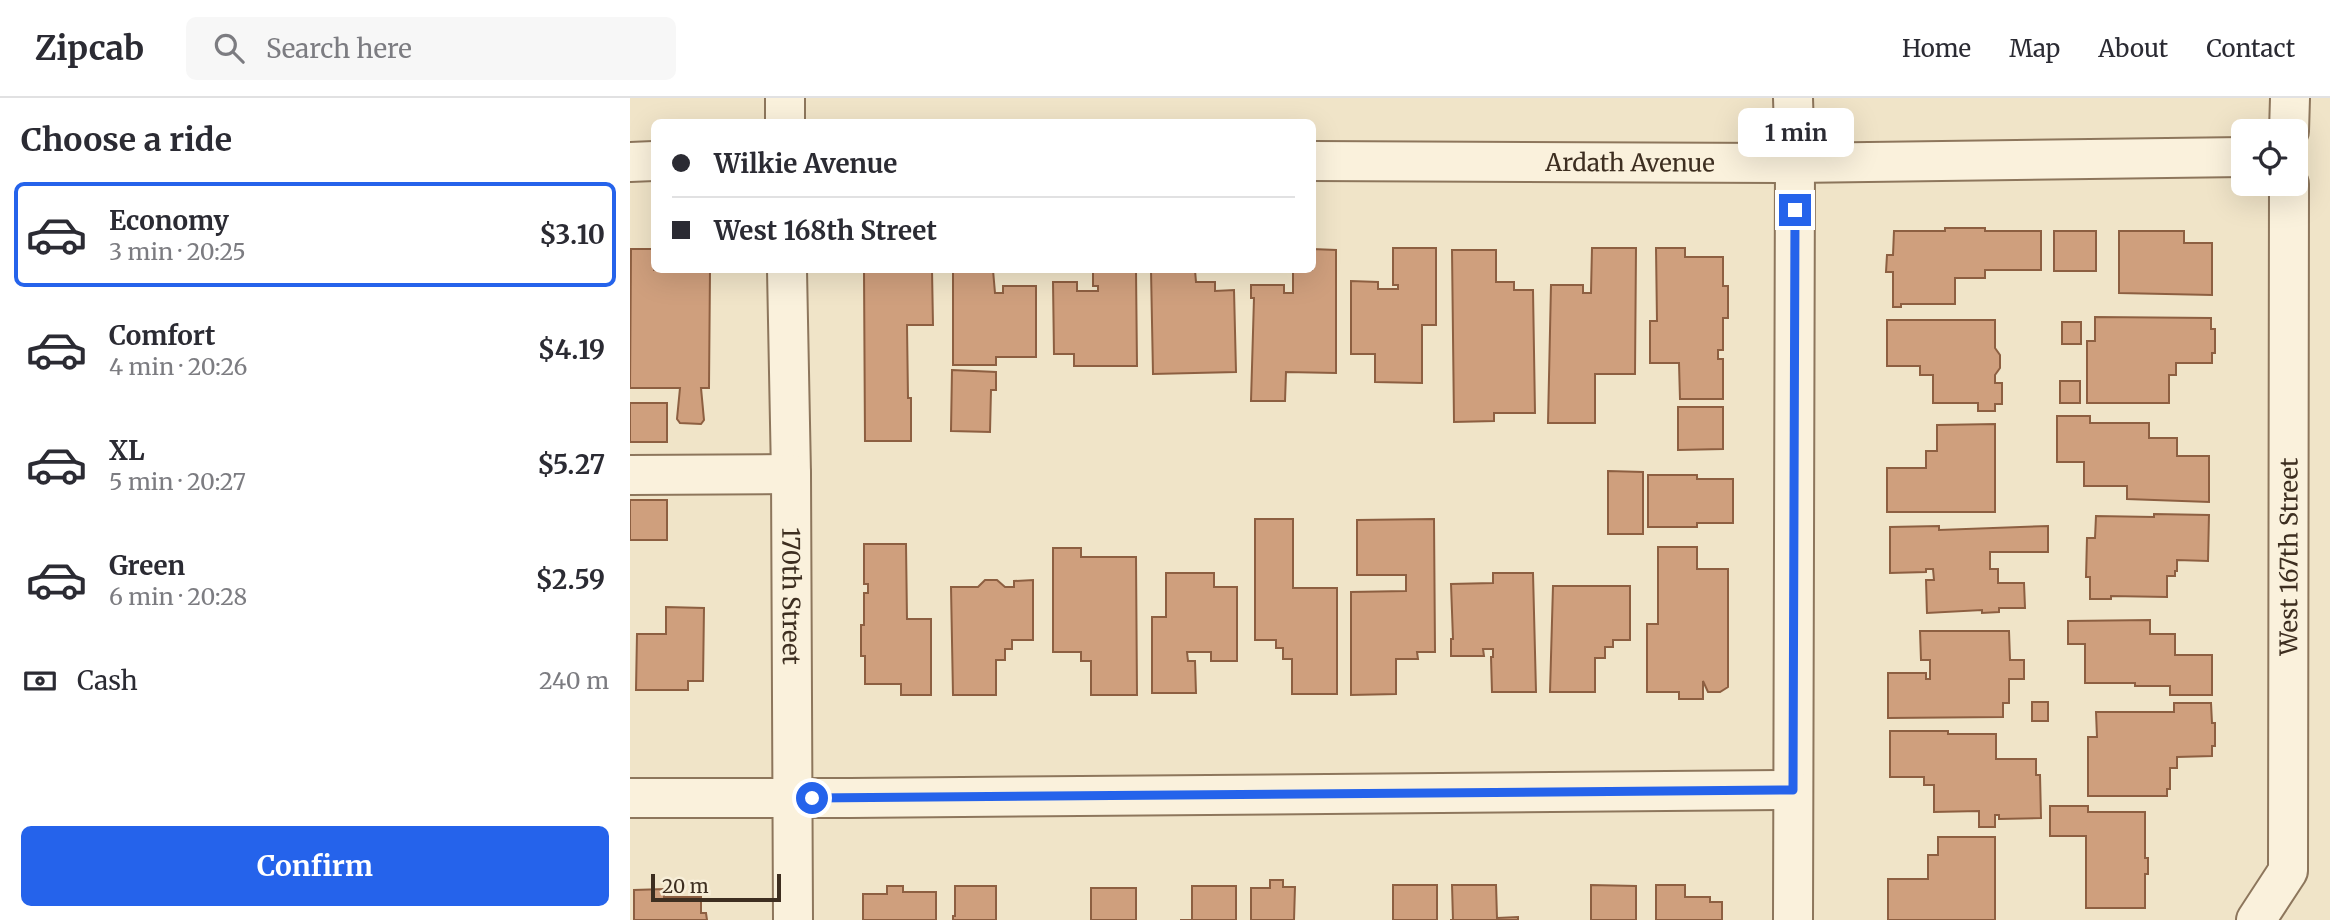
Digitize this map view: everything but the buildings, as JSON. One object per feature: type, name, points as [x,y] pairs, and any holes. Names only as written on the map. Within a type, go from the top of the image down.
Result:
[{"type":"street","points":[[785,98],[785,119]]},
{"type":"street","points":[[1793,98],[1793,920]]},
{"type":"street","points":[[2289,119],[2290,98]]},
{"type":"street","name":"Ardath Avenue","points":[[1316,161],[1795,163],[2231,157]]},
{"type":"street","points":[[630,162],[651,162]]},
{"type":"street","name":"West 167th Street","points":[[2256,920],[2288,872],[2289,196]]},
{"type":"street","name":"170th Street","points":[[787,273],[793,920]]},
{"type":"street","points":[[630,475],[791,474]]},
{"type":"street","points":[[630,798],[1793,790]]},
{"type":"route","points":[[812,798],[1793,790],[1795,210]]}]
